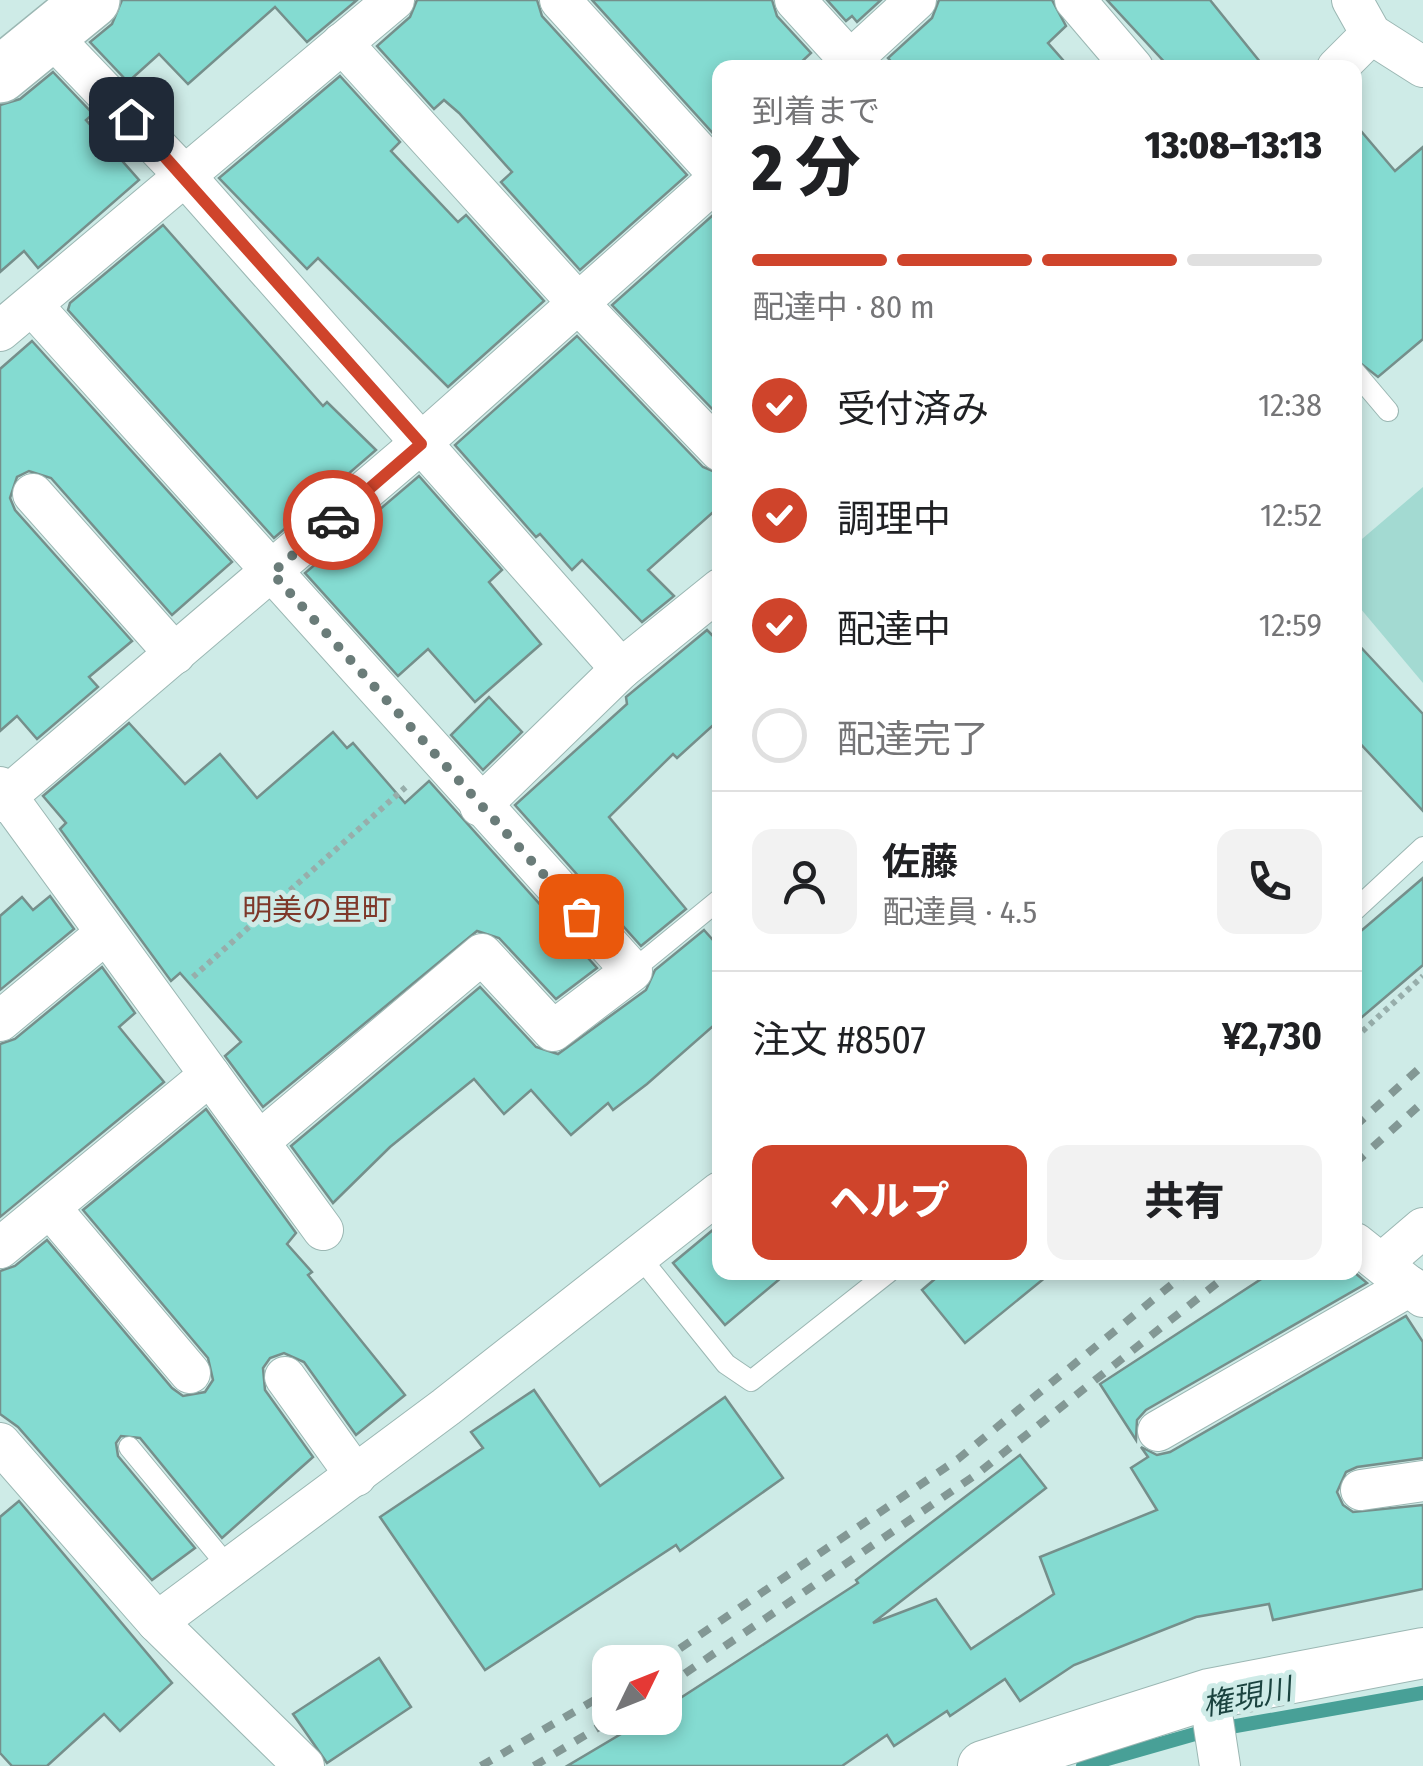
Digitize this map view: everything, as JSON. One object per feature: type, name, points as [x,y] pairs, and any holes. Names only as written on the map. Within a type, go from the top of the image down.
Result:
[{"type":"main road","points":[[0,75],[72,11]]},
{"type":"street","points":[[0,331],[394,0]]},
{"type":"street","points":[[560,0],[712,167]]},
{"type":"street","points":[[795,0],[846,60]]},
{"type":"street","points":[[855,60],[916,0]]},
{"type":"street","points":[[1075,0],[1126,60]]},
{"type":"street","points":[[72,11],[186,177],[621,669]]},
{"type":"street","points":[[1341,60],[1361,17],[1423,67]]},
{"type":"street","points":[[342,43],[578,303],[712,443]]},
{"type":"street","points":[[323,1230],[261,1140],[2,795],[272,573],[712,183]]},
{"type":"street","points":[[32,306],[632,971],[553,1031],[482,954],[261,1140]]},
{"type":"street","points":[[33,494],[175,654]]},
{"type":"street","points":[[480,806],[621,669],[712,595]]},
{"type":"street","points":[[0,1021],[106,934]]},
{"type":"street","points":[[0,1248],[52,1210],[210,1075]]},
{"type":"street","points":[[157,1622],[356,1476],[712,1198]]},
{"type":"street","points":[[52,1210],[190,1373]]},
{"type":"street","points":[[1158,1431],[1392,1272],[1423,1228]]},
{"type":"street","points":[[285,1377],[356,1476]]},
{"type":"street","points":[[7,1466],[157,1622],[304,1766]]},
{"type":"street","points":[[1361,1490],[1423,1481]]},
{"type":"street","points":[[982,1766],[1210,1702],[1423,1653]]},
{"type":"street","points":[[1210,1702],[1219,1761]]},
{"type":"lane","points":[[1362,380],[1388,410]]},
{"type":"lane","points":[[1362,904],[1423,847]]},
{"type":"lane","points":[[632,971],[712,906]]},
{"type":"lane","points":[[640,1257],[726,1364],[750,1381],[879,1280]]},
{"type":"lane","points":[[130,1447],[230,1569]]},
{"type":"path","points":[[162,1006],[438,758]]},
{"type":"path","points":[[1362,1032],[1423,976]]},
{"type":"green space","points":[[1423,487],[1423,683],[1362,610],[1362,539]]},
{"type":"building","points":[[122,0],[357,0],[307,42],[275,7],[188,84],[159,54],[128,82],[90,42],[112,24]]},
{"type":"building","points":[[417,0],[537,0],[542,16],[687,175],[580,270],[501,182],[512,172],[459,113],[444,100],[434,109],[377,46],[410,17]]},
{"type":"building","points":[[592,0],[772,0],[777,16],[811,53],[804,60],[712,60],[712,132]]},
{"type":"building","points":[[827,0],[881,0],[857,22],[852,16],[846,21]]},
{"type":"building","points":[[939,0],[1052,0],[1066,26],[1048,43],[1063,60],[890,60],[932,18]]},
{"type":"building","points":[[1107,0],[1210,0],[1259,60],[1163,60]]},
{"type":"building","points":[[53,72],[93,114],[86,120],[139,180],[38,268],[24,251],[0,272],[0,105],[20,99]]},
{"type":"building","points":[[340,76],[400,142],[391,151],[458,222],[466,215],[544,301],[448,387],[318,258],[307,269],[219,178]]},
{"type":"building","points":[[1362,132],[1395,171],[1423,147],[1423,339],[1378,377],[1362,364]]},
{"type":"building","points":[[712,216],[712,409],[612,305]]},
{"type":"building","points":[[163,225],[323,406],[327,402],[376,450],[274,538],[68,310],[70,303]]},
{"type":"building","points":[[577,336],[703,467],[712,471],[712,513],[648,570],[674,596],[642,622],[582,560],[572,570],[540,534],[536,537],[455,445]]},
{"type":"building","points":[[32,341],[232,562],[172,615],[51,478],[29,471],[17,477],[10,498],[15,510],[132,641],[89,677],[98,687],[37,739],[17,716],[0,731],[0,369]]},
{"type":"building","points":[[419,476],[502,570],[489,582],[541,644],[475,702],[428,649],[398,676],[305,573]]},
{"type":"building","points":[[707,630],[712,635],[712,726],[677,758],[673,754],[609,817],[686,909],[641,946],[515,805],[627,704],[626,697]]},
{"type":"building","points":[[1362,649],[1423,714],[1423,811],[1362,746]]},
{"type":"building","points":[[489,697],[522,732],[483,770],[451,735]]},
{"type":"building","points":[[129,723],[185,784],[220,754],[257,798],[333,732],[347,748],[353,743],[405,803],[429,781],[597,968],[556,999],[499,938],[477,931],[263,1107],[225,1056],[241,1042],[180,973],[171,981],[60,829],[66,823],[43,796]]},
{"type":"building","points":[[1423,878],[1423,965],[1362,1017],[1362,930]]},
{"type":"building","points":[[50,896],[74,929],[0,990],[0,916],[22,897],[33,910]]},
{"type":"building","points":[[704,930],[712,939],[712,1027],[647,1084],[613,1110],[608,1103],[571,1135],[531,1090],[504,1114],[474,1079],[390,1147],[333,1203],[291,1146],[480,987],[536,1047],[558,1054],[646,990],[655,970]]},
{"type":"building","points":[[102,967],[135,1013],[119,1027],[164,1082],[0,1217],[0,1044],[15,1039]]},
{"type":"building","points":[[206,1109],[296,1233],[287,1244],[312,1272],[308,1275],[405,1395],[356,1435],[304,1362],[284,1353],[270,1358],[263,1368],[265,1390],[313,1457],[222,1538],[140,1438],[121,1436],[116,1443],[118,1456],[195,1548],[152,1580],[18,1427],[0,1414],[0,1271],[15,1266],[47,1240],[172,1388],[183,1396],[205,1392],[213,1380],[208,1358],[83,1210]]},
{"type":"building","points":[[712,1231],[712,1280],[778,1280],[725,1325],[673,1263]]},
{"type":"building","points":[[1362,1279],[1367,1283],[1146,1410],[1137,1420],[1136,1440],[1100,1384],[1260,1280]]},
{"type":"building","points":[[934,1280],[1042,1280],[965,1343],[922,1290]]},
{"type":"building","points":[[1406,1316],[1423,1342],[1423,1458],[1357,1467],[1346,1472],[1337,1492],[1343,1505],[1353,1512],[1423,1505],[1423,1589],[1273,1620],[1269,1604],[1196,1617],[1074,1665],[1020,1701],[1005,1679],[950,1716],[947,1711],[894,1746],[887,1735],[842,1766],[567,1766],[619,1735],[682,1735],[682,1697],[858,1583],[856,1580],[1020,1455],[1046,1488],[873,1623],[936,1599],[971,1649],[1054,1594],[1040,1557],[1157,1510],[1131,1468],[1148,1457],[1141,1447],[1157,1455],[1170,1452]]},
{"type":"building","points":[[534,1390],[600,1486],[725,1397],[783,1478],[680,1551],[676,1545],[485,1670],[380,1517],[483,1448],[471,1432]]},
{"type":"building","points":[[19,1501],[172,1683],[120,1731],[104,1714],[47,1766],[12,1766],[0,1753],[0,1517]]},
{"type":"building","points":[[379,1658],[411,1707],[327,1763],[293,1714]]},
{"type":"waterway","name":"権現川","points":[[1083,1766],[1202,1732],[1423,1693]]},
{"type":"railway","points":[[1362,1120],[1423,1065]]},
{"type":"railway","points":[[1362,1157],[1423,1102]]},
{"type":"railway","points":[[682,1647],[958,1459],[1177,1280]]},
{"type":"railway","points":[[682,1675],[977,1474],[1221,1280]]},
{"type":"railway","points":[[481,1766],[592,1701]]},
{"type":"railway","points":[[534,1766],[592,1731]]},
{"type":"way so far","points":[[333,520],[272,573],[581,916]]},
{"type":"district","name":"明美の里町","points":[[317,910]]},
{"type":"route","points":[[131,119],[421,444],[333,520]]}]
